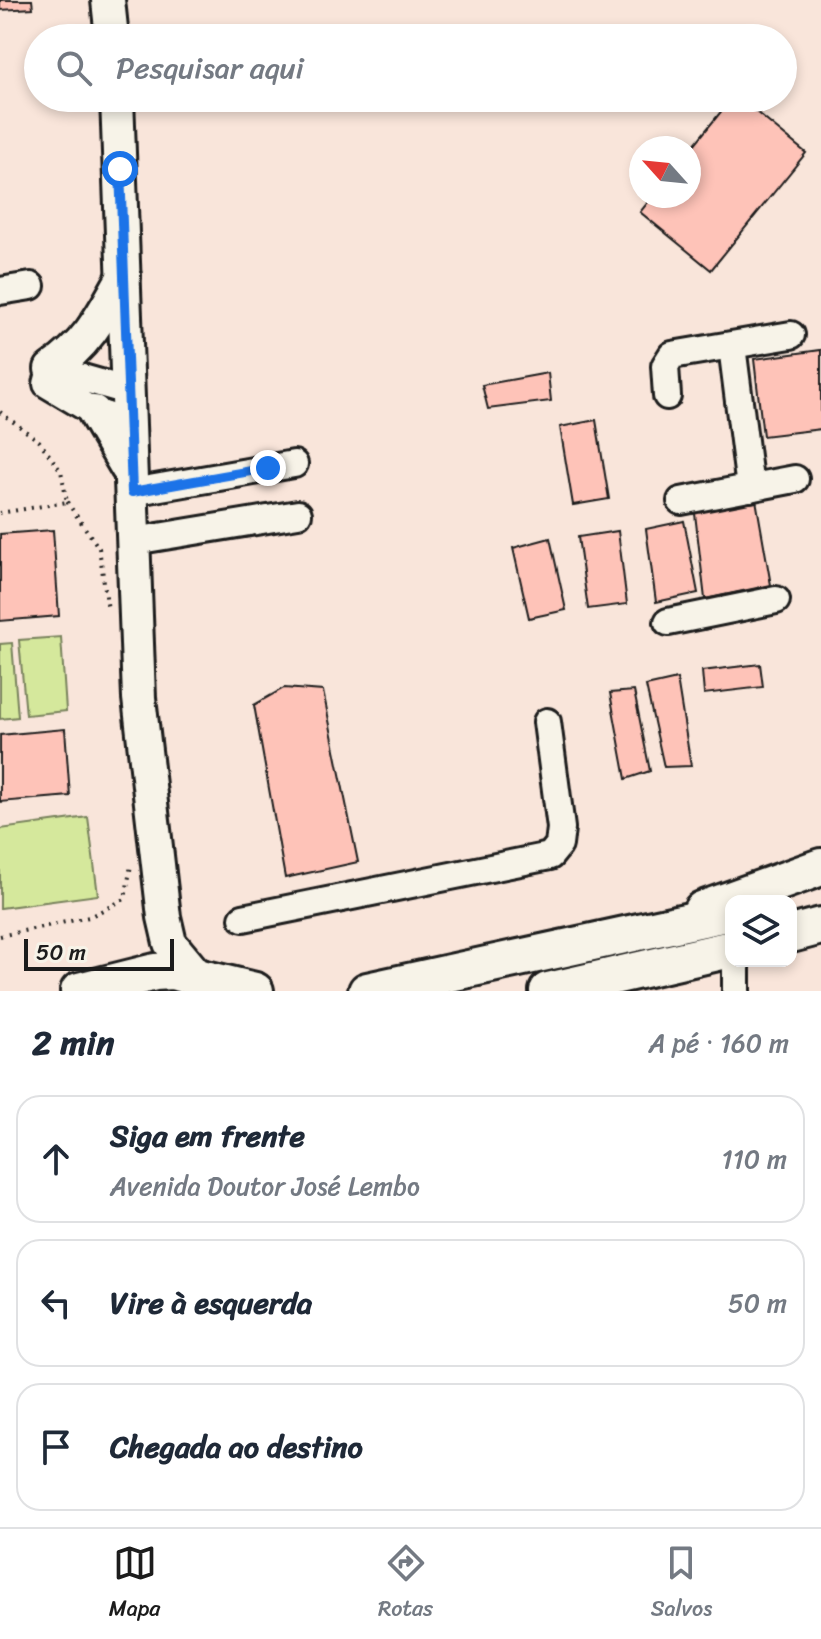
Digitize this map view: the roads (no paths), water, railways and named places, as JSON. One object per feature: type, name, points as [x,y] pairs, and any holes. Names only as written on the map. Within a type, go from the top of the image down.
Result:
[{"type":"highway","points":[[637,934],[821,867]]},
{"type":"highway","points":[[797,896],[821,891]]},
{"type":"highway","points":[[367,991],[725,913]]},
{"type":"highway","points":[[797,932],[821,926]]},
{"type":"highway","points":[[548,991],[725,951]]},
{"type":"highway","points":[[79,991],[155,972],[172,971],[255,991]]},
{"type":"main road","points":[[108,0],[111,24]]},
{"type":"main road","points":[[118,112],[139,698],[164,917],[170,943],[199,978]]},
{"type":"main road","points":[[49,376],[92,333],[124,276]]},
{"type":"main road","points":[[94,412],[131,484]]},
{"type":"main road","points":[[127,979],[154,944],[164,917]]},
{"type":"lane","points":[[0,291],[31,286]]},
{"type":"lane","points":[[667,396],[665,366],[672,355],[791,335]]},
{"type":"lane","points":[[732,346],[750,488]]},
{"type":"lane","points":[[49,376],[129,407]]},
{"type":"lane","points":[[49,376],[94,412],[129,407]]},
{"type":"lane","points":[[131,484],[294,464]]},
{"type":"lane","points":[[681,501],[795,479]]},
{"type":"lane","points":[[134,541],[298,514]]},
{"type":"lane","points":[[668,622],[776,600]]},
{"type":"lane","points":[[243,918],[550,856],[559,845],[561,828],[547,722]]},
{"type":"lane","points":[[736,967],[736,991]]}]
